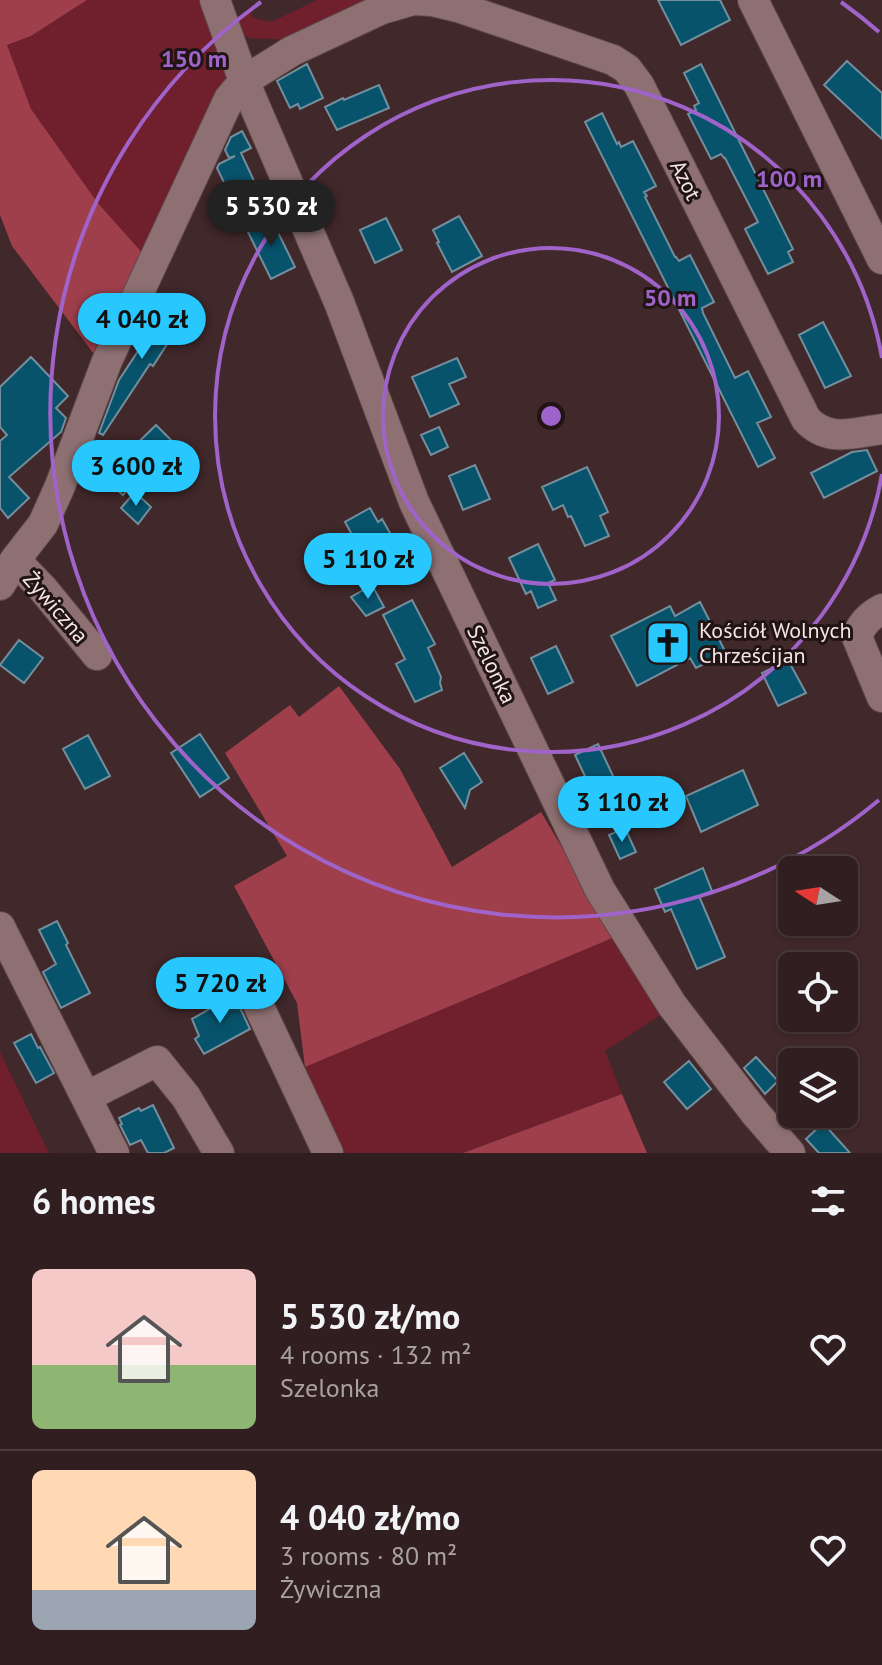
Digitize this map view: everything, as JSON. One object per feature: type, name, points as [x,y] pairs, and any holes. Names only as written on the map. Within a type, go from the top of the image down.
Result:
[{"type":"street","name":"Szelonka","points":[[215,0],[244,81],[339,302],[414,502],[600,890],[672,1005],[790,1153]]},
{"type":"street","name":"Azot","points":[[244,81],[292,51],[382,9],[414,0],[460,4],[613,60],[627,69],[639,85],[806,419],[819,431],[829,435],[882,429]]},
{"type":"street","points":[[753,0],[882,259]]},
{"type":"street","points":[[229,37],[247,44],[292,51]]},
{"type":"street","name":"Żywiczna","points":[[97,655],[43,589],[8,573],[43,524],[107,361],[190,186],[214,127],[229,99],[244,81]]},
{"type":"street","points":[[882,609],[861,625],[857,637],[882,697]]},
{"type":"street","points":[[0,927],[114,1153]]},
{"type":"street","points":[[248,983],[328,1153]]},
{"type":"street","points":[[86,1097],[157,1061],[186,1097],[219,1153]]},
{"type":"shaded area","points":[[0,0],[87,0],[31,36],[7,45],[31,109],[97,202],[145,256],[97,358],[12,246],[0,215]]},
{"type":"shaded area","points":[[87,0],[199,0],[228,75],[145,256],[97,202],[31,109],[7,45],[31,36]]},
{"type":"shaded area","points":[[317,0],[376,0],[298,40],[250,38],[242,34],[237,17],[250,11],[253,18],[271,22]]},
{"type":"shaded area","points":[[339,686],[400,769],[452,867],[541,812],[615,937],[305,1067],[297,1003],[234,886],[287,856],[225,753],[290,705],[299,717]]},
{"type":"shaded area","points":[[615,937],[664,1013],[605,1051],[622,1094],[463,1153],[325,1153],[305,1067]]},
{"type":"shaded area","points":[[0,1052],[49,1153],[0,1153]]},
{"type":"shaded area","points":[[622,1094],[647,1153],[463,1153]]},
{"type":"building","points":[[658,0],[720,0],[730,20],[681,45]]},
{"type":"building","points":[[847,61],[882,93],[882,139],[824,85]]},
{"type":"building","points":[[307,64],[323,98],[300,109],[298,104],[290,108],[277,81]]},
{"type":"building","points":[[701,64],[793,249],[788,252],[793,262],[768,274],[745,229],[758,222],[725,158],[721,154],[711,159],[688,114],[696,110],[694,106],[699,103],[684,73]]},
{"type":"building","points":[[379,85],[389,108],[337,130],[325,107]]},
{"type":"building","points":[[602,113],[617,144],[619,142],[621,147],[633,141],[656,186],[644,192],[645,197],[675,257],[679,261],[690,255],[714,302],[702,308],[703,313],[735,378],[748,371],[771,417],[757,423],[775,458],[758,467],[585,122]]},
{"type":"building","points":[[242,131],[251,148],[241,153],[255,183],[230,195],[217,168],[235,156],[229,158],[225,150],[231,137]]},
{"type":"building","points":[[459,216],[482,256],[452,272],[433,230]]},
{"type":"building","points":[[271,218],[295,267],[271,279],[247,230]]},
{"type":"building","points":[[386,218],[402,250],[375,263],[360,230]]},
{"type":"building","points":[[156,308],[180,324],[103,435],[99,433],[119,380],[140,348],[135,344]]},
{"type":"building","points":[[823,322],[851,376],[825,388],[799,335]]},
{"type":"building","points":[[31,357],[68,396],[56,408],[66,418],[61,432],[9,477],[29,498],[8,518],[0,508],[0,441],[7,435],[0,427],[0,387]]},
{"type":"building","points":[[457,358],[466,377],[449,384],[459,404],[430,417],[412,377]]},
{"type":"building","points":[[156,425],[179,448],[163,464],[155,455],[123,495],[102,478]]},
{"type":"building","points":[[439,427],[448,447],[431,455],[421,435]]},
{"type":"building","points":[[867,450],[877,471],[824,498],[811,473],[852,452]]},
{"type":"building","points":[[475,465],[490,499],[463,510],[449,476]]},
{"type":"building","points":[[587,467],[608,512],[600,516],[609,536],[585,546],[563,505],[553,510],[542,487]]},
{"type":"building","points":[[135,492],[151,507],[138,524],[121,508]]},
{"type":"building","points":[[370,508],[378,522],[382,519],[394,540],[376,550],[383,562],[368,570],[345,522]]},
{"type":"building","points":[[538,544],[555,580],[548,583],[556,600],[538,608],[531,591],[526,594],[509,558]]},
{"type":"building","points":[[372,585],[384,607],[366,616],[351,597]]},
{"type":"building","points":[[412,600],[435,644],[428,648],[441,677],[442,690],[415,702],[396,664],[405,659],[383,615]]},
{"type":"building","name":"Kościół Wolnych Chrześcijan","points":[[700,602],[726,653],[696,668],[690,658],[637,686],[611,636],[670,606],[675,616]]},
{"type":"building","points":[[19,640],[43,658],[24,683],[0,665]]},
{"type":"building","points":[[556,646],[573,682],[548,694],[531,658]]},
{"type":"building","points":[[788,660],[806,693],[778,706],[762,673]]},
{"type":"building","points":[[200,734],[229,778],[200,797],[171,753]]},
{"type":"building","points":[[88,735],[110,776],[85,789],[63,749]]},
{"type":"building","points":[[598,744],[614,778],[591,789],[575,755]]},
{"type":"building","points":[[464,753],[482,782],[470,790],[465,808],[440,768]]},
{"type":"building","points":[[743,770],[758,805],[701,832],[686,796]]},
{"type":"building","points":[[625,828],[636,852],[620,859],[609,835]]},
{"type":"building","points":[[703,868],[712,891],[699,896],[725,957],[697,969],[671,909],[665,912],[655,889]]},
{"type":"building","points":[[57,921],[90,993],[61,1008],[43,972],[56,964],[39,930]]},
{"type":"building","points":[[234,995],[250,1029],[204,1054],[195,1039],[199,1036],[192,1019]]},
{"type":"building","points":[[31,1034],[54,1073],[36,1083],[14,1043]]},
{"type":"building","points":[[756,1057],[778,1081],[765,1094],[744,1068]]},
{"type":"building","points":[[689,1061],[711,1089],[687,1109],[664,1082]]},
{"type":"building","points":[[153,1105],[174,1148],[164,1153],[148,1153],[141,1140],[130,1145],[120,1125],[119,1118]]},
{"type":"building","points":[[818,1128],[828,1128],[850,1153],[819,1153],[806,1139]]},
{"type":"place","name":"Kościół Wolnych Chrześcijan","points":[[668,643]]}]
